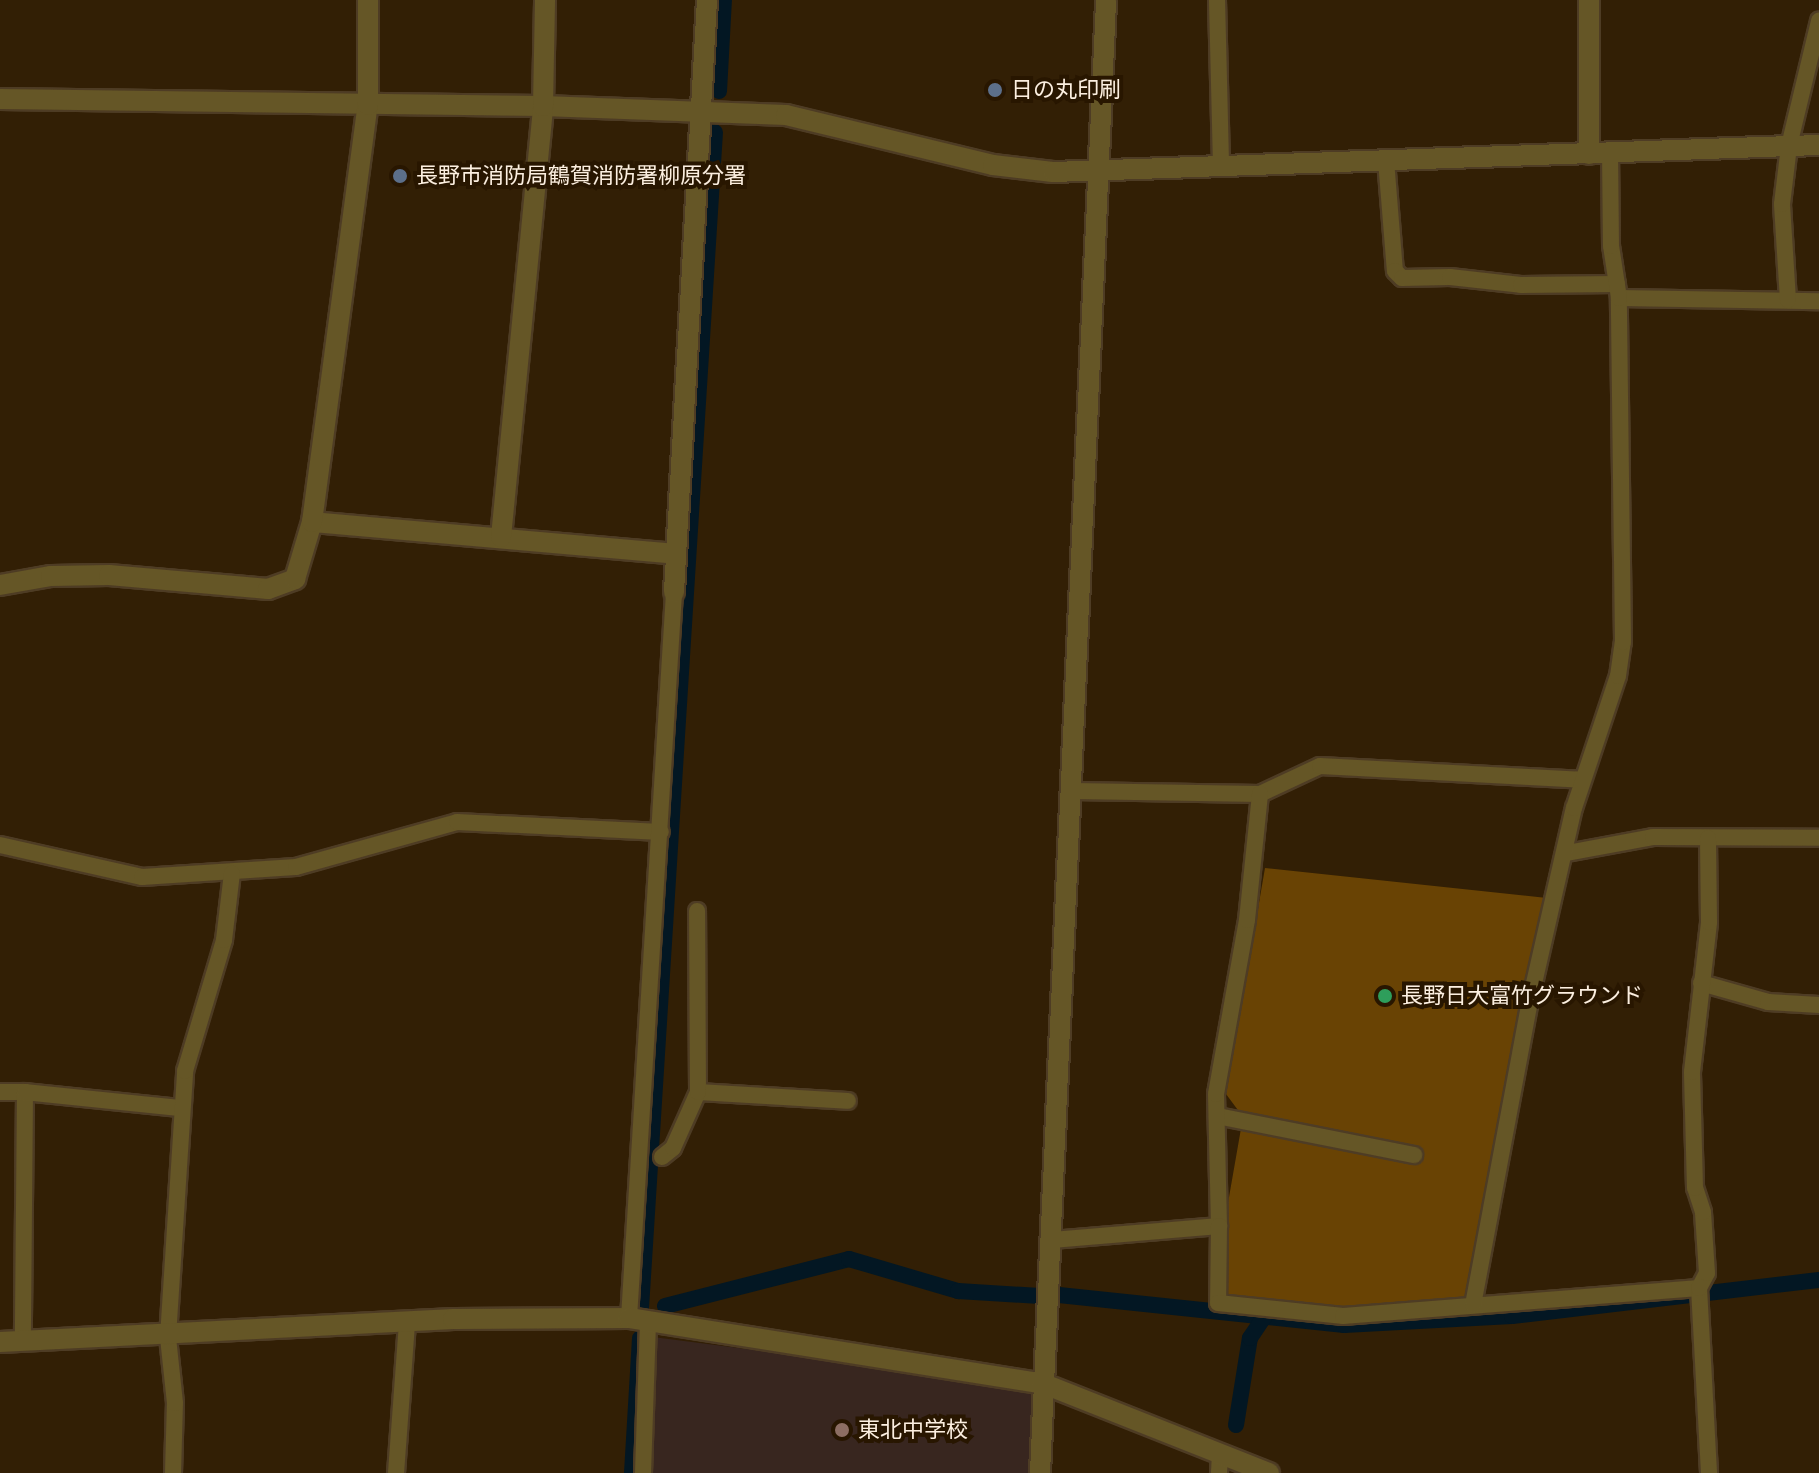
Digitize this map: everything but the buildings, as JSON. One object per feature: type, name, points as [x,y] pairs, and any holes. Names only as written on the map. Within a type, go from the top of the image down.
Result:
[{"type":"street","points":[[0,585],[51,576],[109,575],[284,587],[302,566],[312,522],[368,105],[368,0]]},
{"type":"street","points":[[501,537],[543,106],[545,0]]},
{"type":"street","points":[[643,1473],[639,1319],[675,554],[707,0]]},
{"type":"street","points":[[1040,1473],[1073,791],[1106,0]]},
{"type":"street","points":[[1217,0],[1221,166]]},
{"type":"street","points":[[1589,0],[1589,154]]},
{"type":"street","points":[[1788,300],[1782,204],[1789,146],[1819,21]]},
{"type":"street","points":[[0,99],[543,106],[786,115],[993,165],[1099,171],[1819,145]]},
{"type":"street","points":[[1473,1305],[1530,1001],[1583,780],[1618,676],[1623,642],[1618,291],[1610,154]]},
{"type":"street","points":[[1386,160],[1395,271],[1402,278],[1450,277],[1521,285],[1819,301]]},
{"type":"street","points":[[312,522],[675,554]]},
{"type":"street","points":[[1073,791],[1260,794],[1320,766],[1583,780]]},
{"type":"street","points":[[1260,794],[1247,920],[1216,1094],[1218,1303],[1343,1316],[1701,1292]]},
{"type":"street","points":[[0,845],[142,877],[296,867],[457,822],[661,832]]},
{"type":"street","points":[[1567,853],[1653,837],[1819,838]]},
{"type":"street","points":[[1708,838],[1709,922],[1692,1086],[1695,1188],[1703,1212],[1707,1273],[1701,1292],[1709,1473]]},
{"type":"street","points":[[173,1473],[175,1403],[168,1337],[181,1108],[193,1036],[224,940],[232,873]]},
{"type":"street","points":[[662,1157],[673,1148],[698,1092],[697,911]]},
{"type":"street","points":[[1701,983],[1768,1002],[1819,1005]]},
{"type":"street","points":[[0,1092],[181,1108]]},
{"type":"street","points":[[23,1342],[25,1092]]},
{"type":"street","points":[[698,1092],[848,1101]]},
{"type":"street","points":[[1217,1116],[1414,1155]]},
{"type":"street","points":[[1052,1240],[1219,1226]]},
{"type":"street","points":[[0,1342],[168,1337],[407,1322],[639,1319],[1044,1384],[1220,1463],[1269,1473]]},
{"type":"street","points":[[396,1473],[407,1322]]},
{"type":"shaded area","name":"長野日大富竹グラウンド","points":[[1265,868],[1547,898],[1469,1300],[1344,1312],[1222,1297],[1225,1220],[1243,1117],[1226,1094]]},
{"type":"shaded area","name":"東北中学校","points":[[653,1337],[1041,1387],[1031,1473],[646,1473]]},
{"type":"waterway","points":[[719,91],[724,0]]},
{"type":"waterway","points":[[641,1308],[715,132]]},
{"type":"waterway","points":[[665,1306],[849,1259],[958,1291],[1040,1296]]},
{"type":"waterway","points":[[1059,1295],[1344,1325],[1512,1316],[1819,1280]]},
{"type":"waterway","points":[[1236,1425],[1250,1338],[1265,1316]]},
{"type":"waterway","points":[[632,1473],[640,1338]]},
{"type":"place","name":"日の丸印刷","points":[[995,90]]},
{"type":"place","name":"長野市消防局鶴賀消防署柳原分署","points":[[400,176]]},
{"type":"place","name":"長野日大富竹グラウンド","points":[[1385,996]]},
{"type":"place","name":"東北中学校","points":[[842,1430]]}]
